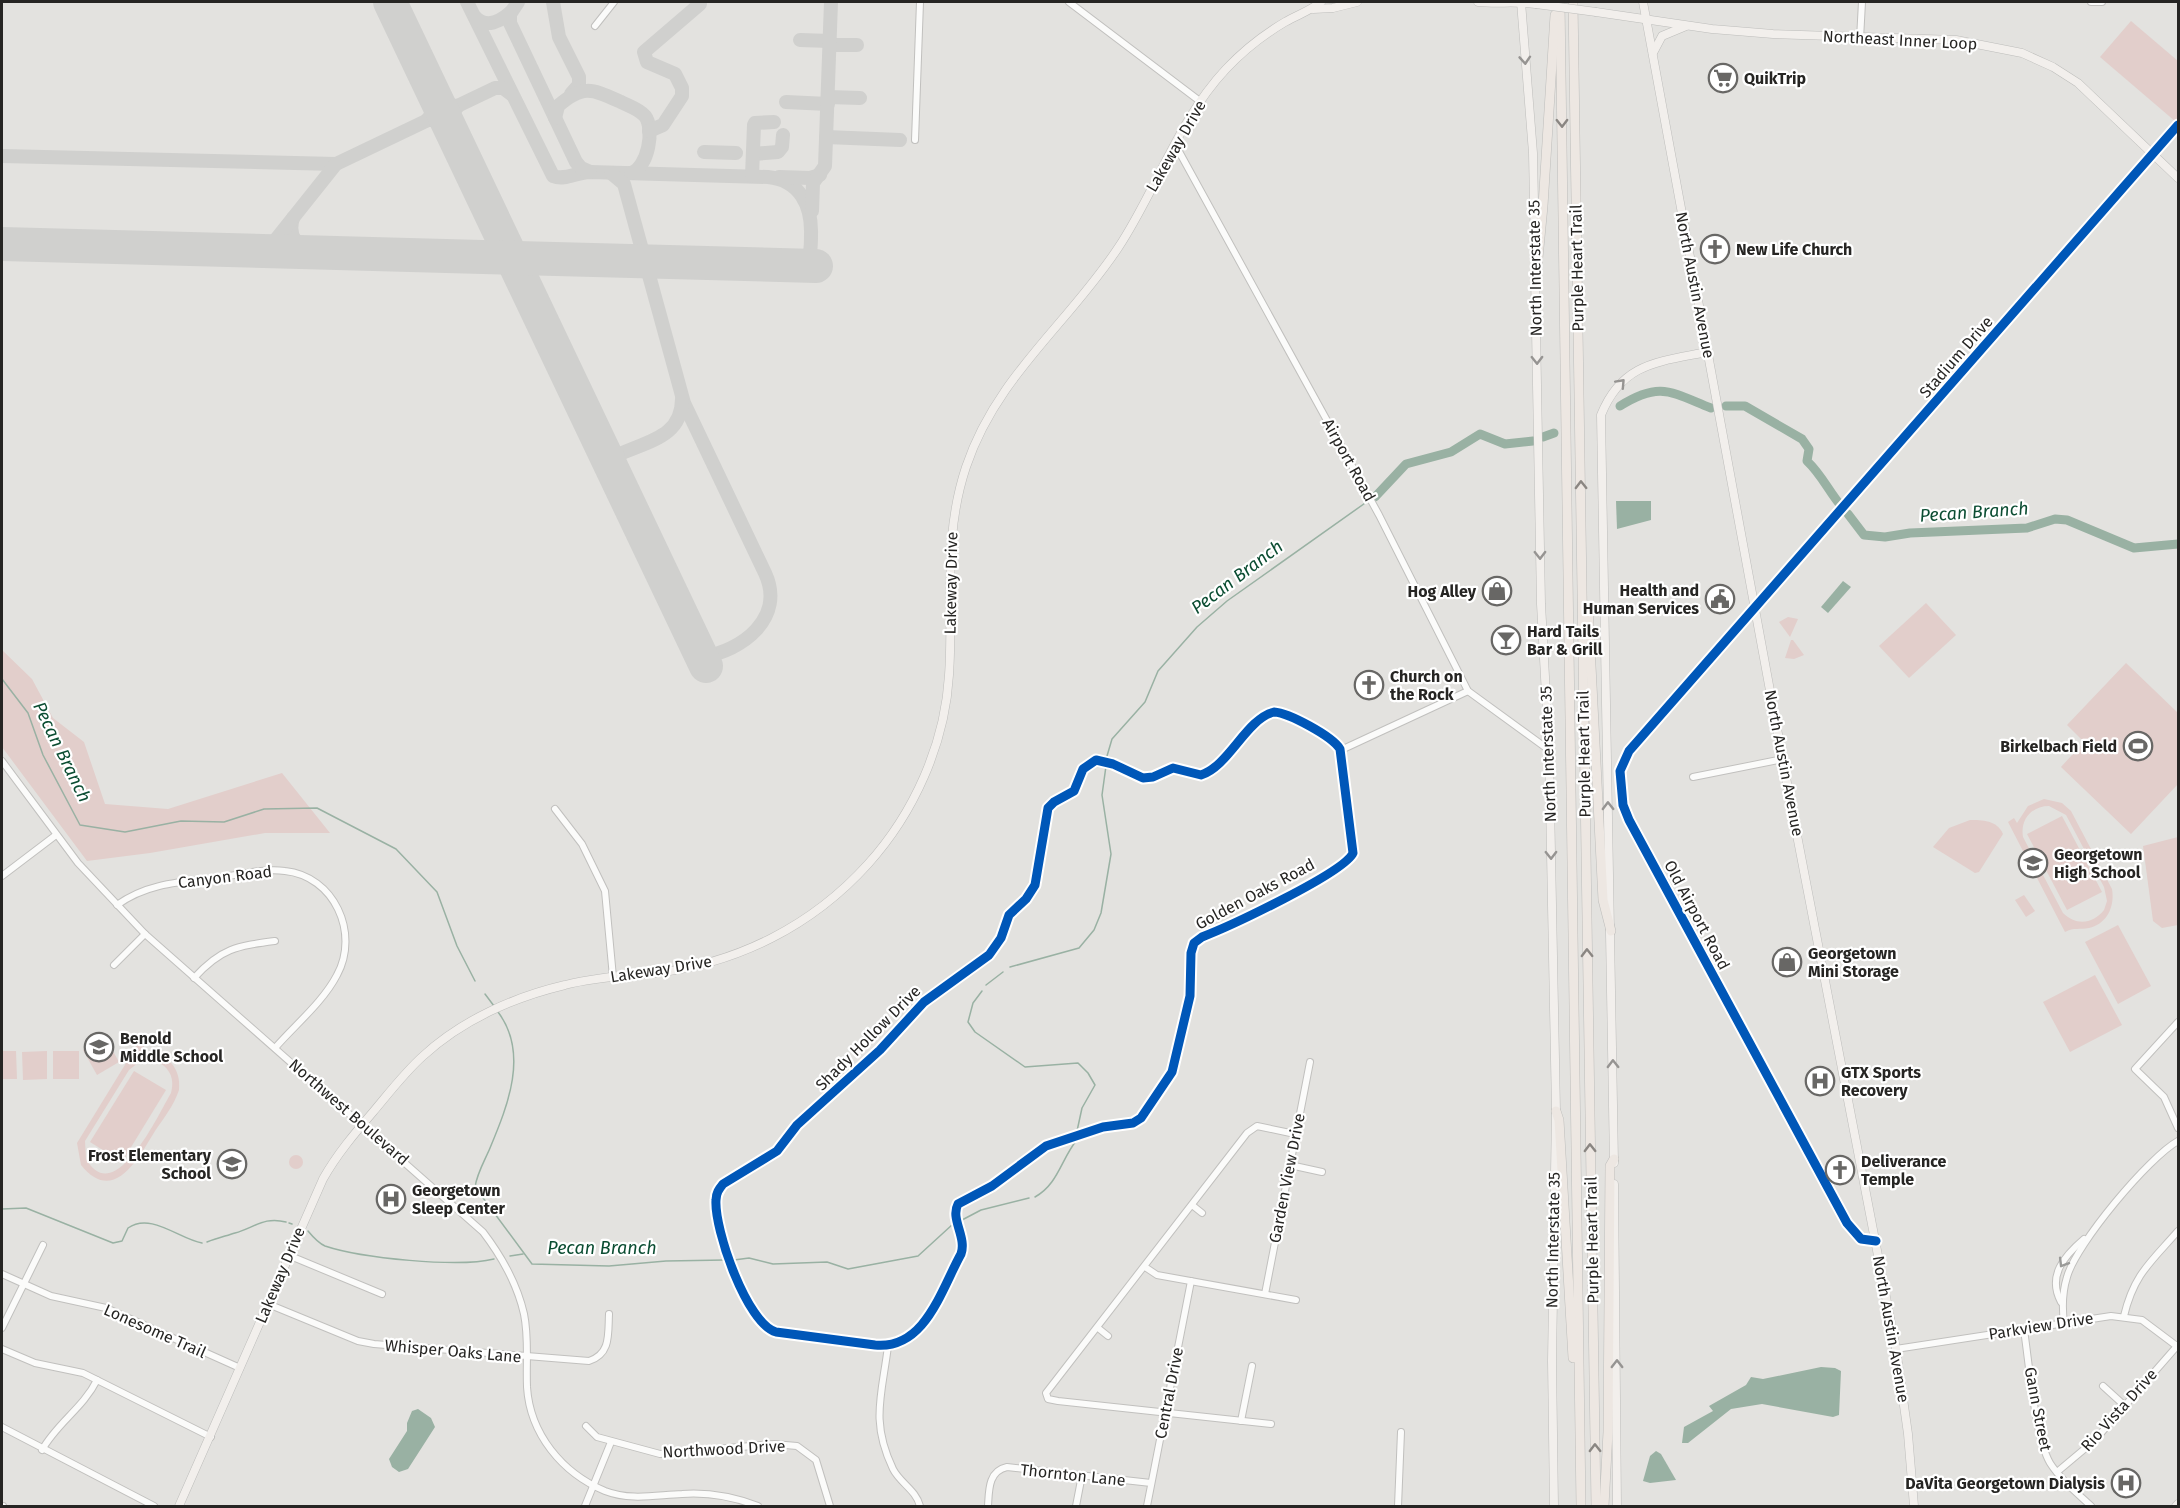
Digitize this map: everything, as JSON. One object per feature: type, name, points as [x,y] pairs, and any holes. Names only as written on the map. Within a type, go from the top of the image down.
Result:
[{"type":"highway","points":[[1536,279],[1558,2]]},
{"type":"highway","name":"Purple Heart Trail","points":[[1558,2],[1581,1506]]},
{"type":"highway","name":"Purple Heart Trail","points":[[1573,2],[1596,1506]]},
{"type":"highway","points":[[1582,545],[1586,559],[1604,900],[1611,931]]},
{"type":"highway","points":[[1556,1111],[1559,1120],[1575,1406],[1580,1416]]},
{"type":"highway","points":[[1604,1506],[1608,1432],[1610,1166],[1614,1160]]},
{"type":"main road","name":"Lakeway Drive","points":[[179,1506],[327,1171],[363,1124],[425,1054],[487,1013],[507,1003],[568,984],[693,967],[729,957],[768,940],[803,920],[839,894],[868,863],[899,823],[929,765],[946,700],[949,675],[948,583],[952,522],[972,451],[1002,391],[1099,275],[1120,246],[1201,102],[1227,68],[1253,44],[1321,2]]},
{"type":"main road","name":"Lakeway Drive","points":[[1313,9],[1333,8],[1357,2]]},
{"type":"main road","points":[[1478,2],[1501,5],[1521,2],[1647,20],[1643,2]]},
{"type":"main road","name":"North Interstate 35","points":[[1521,2],[1533,153],[1541,593],[1549,750],[1556,1111],[1552,1361],[1554,1506]]},
{"type":"main road","name":"Northeast Inner Loop","points":[[1647,20],[1688,26],[1860,39],[1956,40],[2022,53],[2053,67],[2078,83],[2178,178]]},
{"type":"main road","name":"North Austin Avenue","points":[[1647,20],[1783,759],[1896,1349],[1908,1434],[1914,1506]]},
{"type":"main road","points":[[1653,54],[1662,36],[1688,26]]},
{"type":"main road","points":[[1617,1506],[1611,931],[1601,416],[1608,398],[1631,373],[1646,365],[1707,352]]},
{"type":"street","points":[[595,26],[614,2]]},
{"type":"street","points":[[915,140],[920,2]]},
{"type":"street","points":[[1069,2],[1201,102]]},
{"type":"street","points":[[1860,39],[1862,2]]},
{"type":"street","points":[[2091,2],[2102,2]]},
{"type":"street","name":"Stadium Drive","points":[[1755,609],[2178,125]]},
{"type":"street","name":"Airport Road","points":[[1176,146],[1379,515],[1468,691],[1549,750]]},
{"type":"street","name":"Old Airport Road","points":[[1755,609],[1629,751],[1620,771],[1620,794],[1629,820],[1847,1223],[1862,1239],[1876,1241]]},
{"type":"street","points":[[1341,750],[1468,691]]},
{"type":"street","name":"Shady Hollow Drive","points":[[888,1346],[778,1332],[764,1326],[736,1280],[716,1209],[716,1195],[728,1179],[780,1148],[797,1125],[880,1050],[924,1002],[989,955],[1001,938],[1009,915],[1026,899],[1035,885],[1044,820],[1050,805],[1074,791],[1086,766],[1099,760],[1143,778],[1153,777],[1173,768],[1197,775],[1205,774],[1261,719],[1274,712],[1284,714],[1317,731],[1333,741],[1341,750]]},
{"type":"street","name":"Golden Oaks Road","points":[[888,1346],[904,1341],[922,1324],[961,1254],[964,1244],[955,1211],[958,1204],[992,1186],[1046,1146],[1103,1127],[1133,1123],[1141,1118],[1167,1083],[1176,1059],[1190,996],[1191,953],[1195,942],[1283,900],[1351,858],[1354,845],[1341,750]]},
{"type":"street","points":[[1693,777],[1783,759]]},
{"type":"street","name":"Northwest Boulevard","points":[[2,761],[56,835],[145,934],[471,1219],[496,1248],[521,1301],[529,1357],[528,1398],[541,1436],[565,1466],[595,1486],[627,1496],[703,1494],[736,1499],[758,1506]]},
{"type":"street","points":[[555,809],[582,844],[605,891],[613,977]]},
{"type":"street","points":[[2,876],[56,835]]},
{"type":"street","name":"Canyon Road","points":[[117,905],[147,888],[265,871],[293,872],[323,889],[335,903],[343,920],[346,938],[344,958],[333,981],[275,1048]]},
{"type":"street","points":[[114,965],[145,934]]},
{"type":"street","points":[[194,978],[210,961],[224,951],[237,946],[276,941]]},
{"type":"street","points":[[2178,1022],[2135,1069],[2164,1097],[2178,1128]]},
{"type":"street","name":"Garden View Drive","points":[[1265,1294],[1310,1062]]},
{"type":"street","points":[[1271,1424],[1048,1399],[1046,1393],[1252,1129],[1262,1126],[1295,1134]]},
{"type":"street","points":[[2064,1323],[2056,1289],[2060,1264],[2091,1233],[2157,1157],[2178,1141]]},
{"type":"street","points":[[1290,1165],[1322,1172]]},
{"type":"street","points":[[1192,1205],[1202,1213]]},
{"type":"street","points":[[2124,1316],[2136,1279],[2178,1231]]},
{"type":"street","points":[[2061,1303],[2071,1265],[2091,1233]]},
{"type":"street","points":[[2,1328],[43,1245]]},
{"type":"street","points":[[288,1255],[382,1294]]},
{"type":"street","points":[[1145,1267],[1157,1275],[1296,1300]]},
{"type":"street","name":"Lonesome Trail","points":[[2,1274],[51,1296],[106,1308],[240,1368]]},
{"type":"street","name":"Central Drive","points":[[1147,1506],[1191,1281]]},
{"type":"street","name":"Whisper Oaks Lane","points":[[268,1304],[360,1342],[529,1357],[593,1360],[601,1356],[607,1346],[609,1314]]},
{"type":"street","name":"Parkview Drive","points":[[1896,1349],[2124,1316],[2149,1324],[2178,1346]]},
{"type":"street","points":[[1098,1328],[1108,1336]]},
{"type":"street","name":"Gann Street","points":[[2024,1330],[2046,1457],[2057,1472],[2091,1506]]},
{"type":"street","points":[[888,1346],[878,1424],[894,1469],[914,1494],[920,1506]]},
{"type":"street","name":"Rio Vista Drive","points":[[2057,1472],[2094,1441],[2178,1346]]},
{"type":"street","points":[[2,1349],[25,1359],[67,1369],[97,1380],[211,1437]]},
{"type":"street","points":[[1241,1421],[1252,1366]]},
{"type":"street","points":[[42,1450],[55,1429],[85,1401],[97,1380]]},
{"type":"street","points":[[2103,1386],[2125,1406]]},
{"type":"street","name":"Northwood Drive","points":[[586,1426],[597,1437],[664,1454],[774,1444],[797,1446],[816,1460],[830,1506]]},
{"type":"street","points":[[2,1427],[42,1450],[154,1506]]},
{"type":"street","points":[[1398,1506],[1401,1432]]},
{"type":"street","points":[[585,1506],[611,1442]]},
{"type":"street","name":"Thornton Lane","points":[[988,1506],[991,1479],[1001,1468],[1151,1484]]},
{"type":"street","points":[[1076,1506],[1082,1475]]},
{"type":"shaded area","points":[[2131,21],[2178,61],[2178,118],[2176,122],[2100,57]]},
{"type":"shaded area","points":[[1616,501],[1651,501],[1651,520],[1617,529]]},
{"type":"shaded area","points":[[1843,581],[1851,587],[1828,613],[1821,607]]},
{"type":"shaded area","points":[[1926,603],[1956,635],[1909,678],[1879,646]]},
{"type":"shaded area","points":[[1788,617],[1798,619],[1790,637],[1779,622]]},
{"type":"shaded area","points":[[1791,640],[1804,655],[1794,659],[1785,658]]},
{"type":"shaded area","points":[[2,650],[32,679],[53,718],[84,742],[105,804],[168,809],[282,773],[330,833],[265,833],[150,853],[87,861],[2,747]]},
{"type":"shaded area","points":[[2126,663],[2178,713],[2178,784],[2131,834],[2061,767],[2084,742],[2067,725]]},
{"type":"shaded area","points":[[2044,799],[2062,803],[2071,811],[2112,889],[2111,908],[2101,923],[2086,929],[2065,932],[2008,822],[2014,818],[2017,823],[2028,806]],"holes":[[[2049,806],[2066,815],[2104,887],[2107,901],[2104,910],[2090,921],[2073,920],[2063,913],[2023,837],[2025,819],[2037,808]]]},
{"type":"shaded area","points":[[2062,816],[2102,892],[2067,910],[2027,834]]},
{"type":"shaded area","points":[[1970,820],[1993,823],[2003,834],[1979,872],[1975,873],[1933,847],[1949,828]]},
{"type":"shaded area","points":[[2178,837],[2178,925],[2162,928],[2153,921],[2143,846]]},
{"type":"shaded area","points":[[2024,895],[2035,911],[2026,917],[2015,900]]},
{"type":"shaded area","points":[[2118,925],[2151,986],[2118,1004],[2085,942]]},
{"type":"shaded area","points":[[2095,975],[2122,1025],[2070,1052],[2043,1002]]},
{"type":"shaded area","points":[[105,1037],[119,1062],[97,1075],[83,1050]]},
{"type":"shaded area","points":[[139,1042],[144,1046],[139,1054],[156,1054],[169,1061],[177,1074],[179,1090],[141,1153],[124,1173],[115,1179],[104,1181],[93,1176],[81,1165],[77,1143]],"holes":[[[155,1061],[165,1067],[171,1076],[171,1093],[146,1137],[122,1166],[110,1173],[97,1171],[86,1159],[85,1141],[129,1070],[139,1062]]]},
{"type":"shaded area","points":[[2,1051],[16,1051],[17,1079],[2,1079]]},
{"type":"shaded area","points":[[47,1051],[47,1079],[23,1080],[22,1052]]},
{"type":"shaded area","points":[[53,1051],[79,1051],[79,1079],[53,1079]]},
{"type":"shaded area","points":[[134,1071],[166,1090],[122,1162],[90,1142]]},
{"type":"shaded area","points":[[293,1155],[299,1155],[303,1162],[299,1169],[293,1169],[289,1165],[289,1159]]},
{"type":"shaded area","points":[[1821,1367],[1841,1371],[1839,1415],[1833,1417],[1762,1404],[1731,1409],[1688,1443],[1682,1443],[1684,1427],[1713,1411],[1709,1406],[1746,1385],[1751,1377],[1763,1379]]},
{"type":"shaded area","points":[[418,1409],[431,1418],[435,1427],[408,1469],[399,1472],[392,1467],[389,1459],[407,1431],[407,1423],[412,1411]]},
{"type":"shaded area","points":[[1656,1451],[1661,1454],[1676,1480],[1650,1483],[1643,1481],[1650,1456]]},
{"type":"waterway","name":"Pecan Branch","points":[[1620,406],[1634,398],[1656,391],[1686,397],[1711,408]]},
{"type":"waterway","name":"Pecan Branch","points":[[1726,406],[1745,406],[1802,439],[1809,449],[1807,461],[1842,507]]},
{"type":"waterway","name":"Pecan Branch","points":[[1543,437],[1554,433]]},
{"type":"waterway","name":"Pecan Branch","points":[[1375,497],[1406,464],[1451,452],[1480,434],[1505,444],[1533,441]]},
{"type":"waterway","name":"Pecan Branch","points":[[1107,756],[1112,739],[1145,702],[1158,671],[1197,627],[1227,601],[1368,501]]},
{"type":"waterway","name":"Pecan Branch","points":[[1848,514],[1864,535],[1885,537],[1910,533],[2027,528],[2055,519],[2067,520],[2134,548],[2178,544]]},
{"type":"waterway","name":"Pecan Branch","points":[[2,679],[28,713],[43,755],[80,825],[125,832],[181,821],[224,822],[264,809],[317,808],[396,849],[437,892],[457,946],[475,981]]},
{"type":"waterway","name":"Pecan Branch","points":[[1010,967],[1079,948],[1094,930],[1101,913],[1111,854],[1102,795],[1106,766]]},
{"type":"waterway","name":"Pecan Branch","points":[[986,985],[1003,972]]},
{"type":"waterway","name":"Pecan Branch","points":[[982,991],[973,1003],[968,1022],[975,1032],[1025,1067],[1078,1063],[1088,1073],[1095,1085],[1082,1108],[1077,1131]]},
{"type":"waterway","name":"Pecan Branch","points":[[485,994],[494,1006]]},
{"type":"waterway","name":"Pecan Branch","points":[[498,1012],[507,1028],[512,1044],[514,1062],[512,1079],[509,1097],[475,1187],[532,1264],[609,1266],[666,1261],[725,1260]]},
{"type":"waterway","name":"Pecan Branch","points":[[1035,1197],[1043,1192],[1054,1179],[1076,1141]]},
{"type":"waterway","name":"Pecan Branch","points":[[962,1220],[981,1210],[1029,1198]]},
{"type":"waterway","points":[[2,1209],[26,1208],[113,1243],[122,1241],[128,1228],[146,1223],[202,1243]]},
{"type":"waterway","points":[[207,1242],[271,1220],[286,1222]]},
{"type":"waterway","name":"Pecan Branch","points":[[734,1260],[749,1258],[773,1264],[827,1262],[848,1269],[918,1256],[953,1224]]},
{"type":"waterway","points":[[308,1231],[325,1246],[385,1258],[434,1262],[478,1262],[494,1259]]},
{"type":"waterway","points":[[510,1256],[523,1254]]},
{"type":"taxiway","points":[[467,2],[553,176],[562,177],[590,172],[779,179],[796,189],[802,196],[809,214],[811,247],[804,266]]},
{"type":"taxiway","points":[[518,2],[510,14],[510,23],[576,162],[581,168],[590,172]]},
{"type":"taxiway","points":[[553,2],[559,37],[579,77],[579,85],[571,94]]},
{"type":"taxiway","points":[[812,211],[813,183],[825,166],[831,2]]},
{"type":"taxiway","points":[[649,131],[663,125],[682,96],[682,88],[675,74],[647,62],[644,52],[700,4]]},
{"type":"taxiway","points":[[475,17],[479,21],[489,23],[498,21],[511,12]]},
{"type":"taxiway","points":[[800,40],[830,41]]},
{"type":"taxiway","points":[[830,45],[857,45]]},
{"type":"taxiway","points":[[254,251],[273,243],[336,164],[495,88],[503,88],[511,94]]},
{"type":"taxiway","points":[[555,118],[558,106],[574,94],[588,91],[602,94],[640,111],[648,122],[648,148],[642,164],[631,173]]},
{"type":"taxiway","points":[[434,95],[445,105],[458,106],[450,117],[451,131],[439,120],[427,120],[435,110],[434,95]]},
{"type":"taxiway","points":[[828,97],[860,98]]},
{"type":"taxiway","points":[[786,102],[828,104]]},
{"type":"taxiway","points":[[752,176],[754,125],[755,123],[774,122]]},
{"type":"taxiway","points":[[753,154],[778,152],[782,147],[783,135]]},
{"type":"taxiway","points":[[826,137],[900,140]]},
{"type":"taxiway","points":[[704,152],[736,153]]},
{"type":"taxiway","points":[[2,156],[336,164]]},
{"type":"taxiway","points":[[611,173],[624,184],[684,403],[765,573],[770,589],[770,604],[765,618],[756,630],[732,648],[702,657]]},
{"type":"taxiway","points":[[779,177],[810,178],[820,175]]},
{"type":"taxiway","points":[[293,218],[292,231],[296,241],[304,248],[316,252]]},
{"type":"taxiway","points":[[602,447],[611,455],[618,455],[661,436],[676,422],[682,399]]},
{"type":"taxiway","points":[[615,474],[613,463],[618,455]]},
{"type":"runway","points":[[390,2],[706,666]]},
{"type":"runway","points":[[2,244],[816,266]]},
{"type":"cycle path","points":[[1876,1241],[1861,1239],[1847,1223],[1629,820],[1623,805],[1620,771],[1629,751],[2178,125]]},
{"type":"cycle path","points":[[1274,712],[1290,716],[1310,726],[1340,749],[1353,853],[1345,862],[1308,886],[1194,943],[1191,953],[1190,996],[1172,1072],[1141,1118],[1133,1123],[1103,1127],[1046,1146],[992,1186],[958,1204],[956,1216],[962,1241],[961,1254],[929,1315],[907,1338],[892,1344],[875,1345],[776,1332],[765,1325],[754,1312],[734,1274],[720,1232],[716,1200],[723,1184],[777,1151],[797,1125],[880,1050],[924,1002],[989,955],[1001,938],[1009,915],[1026,899],[1035,885],[1048,808],[1074,791],[1083,769],[1096,760],[1113,764],[1143,778],[1153,777],[1173,768],[1201,775],[1220,762],[1264,716],[1274,712]]},
{"type":"place","name":"QuikTrip","points":[[1723,78]]},
{"type":"place","name":"New Life Church","points":[[1715,249]]},
{"type":"place","name":"Hog Alley","points":[[1497,591]]},
{"type":"place","name":"Health and Human Services","points":[[1720,599]]},
{"type":"place","name":"Hard Tails Bar & Grill","points":[[1506,640]]},
{"type":"place","name":"Church on the Rock","points":[[1369,685]]},
{"type":"place","name":"Birkelbach Field","points":[[2138,746]]},
{"type":"place","name":"Georgetown High School","points":[[2033,863]]},
{"type":"place","name":"Georgetown Mini Storage","points":[[1787,962]]},
{"type":"place","name":"Benold Middle School","points":[[99,1047]]},
{"type":"place","name":"GTX Sports Recovery","points":[[1820,1081]]},
{"type":"place","name":"Frost Elementary School","points":[[232,1164]]},
{"type":"place","name":"Deliverance Temple","points":[[1840,1170]]},
{"type":"place","name":"Georgetown Sleep Center","points":[[391,1199]]},
{"type":"place","name":"DaVita Georgetown Dialysis","points":[[2126,1483]]}]
